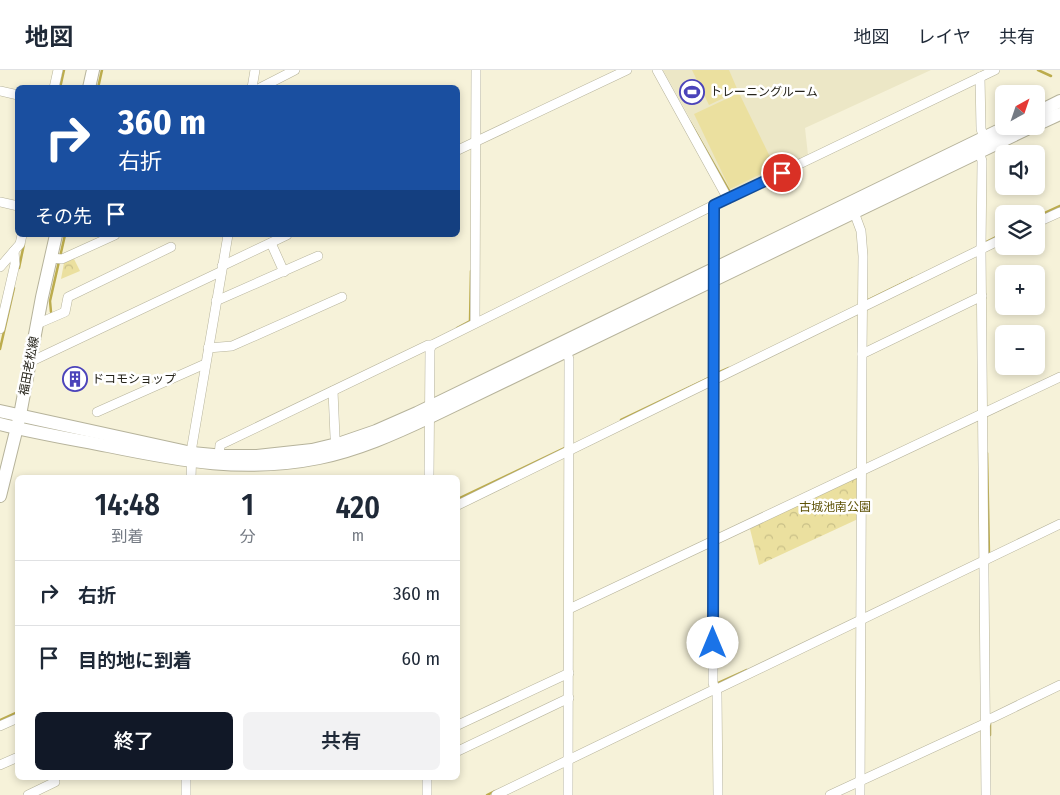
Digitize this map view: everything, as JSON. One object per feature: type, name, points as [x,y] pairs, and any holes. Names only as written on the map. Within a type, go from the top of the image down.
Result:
[{"type":"street","points":[[55,85],[58,70]]},
{"type":"street","points":[[90,85],[93,70]]},
{"type":"street","points":[[252,85],[255,70]]},
{"type":"street","points":[[266,85],[295,70]]},
{"type":"street","points":[[475,323],[473,143],[476,70]]},
{"type":"street","points":[[460,149],[627,70]]},
{"type":"street","points":[[657,70],[727,197]]},
{"type":"street","points":[[219,456],[220,445],[475,323],[727,197],[995,70]]},
{"type":"street","points":[[980,77],[981,129],[984,138]]},
{"type":"street","points":[[0,91],[15,94]]},
{"type":"street","points":[[1045,108],[1060,101]]},
{"type":"street","points":[[1045,120],[1060,114]]},
{"type":"street","points":[[192,458],[257,456],[312,450],[337,444],[430,412],[566,351],[995,132]]},
{"type":"street","points":[[0,424],[18,422],[192,458],[247,466],[318,458],[346,451],[372,442],[714,274],[854,212],[1015,135]]},
{"type":"street","points":[[980,152],[982,161],[984,248],[982,296],[988,720],[986,795]]},
{"type":"street","points":[[0,202],[15,205]]},
{"type":"street","points":[[716,204],[714,274],[714,687],[719,738],[718,795]]},
{"type":"street","points":[[854,212],[861,231],[863,256],[860,795]]},
{"type":"street","points":[[1045,219],[1060,212]]},
{"type":"street","points":[[0,329],[15,254],[22,237]]},
{"type":"street","name":"福田老松線","points":[[0,496],[18,422],[37,324],[57,259],[56,237]]},
{"type":"street","points":[[57,259],[109,237]]},
{"type":"street","points":[[191,475],[205,364],[211,349],[228,237]]},
{"type":"street","points":[[30,362],[282,237]]},
{"type":"street","points":[[271,242],[284,272]]},
{"type":"street","points":[[460,504],[569,447],[863,304],[995,242]]},
{"type":"street","points":[[37,324],[65,312],[68,297],[171,247]]},
{"type":"street","points":[[0,267],[15,254]]},
{"type":"street","points":[[219,300],[318,256]]},
{"type":"street","points":[[862,354],[982,296]]},
{"type":"street","points":[[211,349],[232,346],[342,297]]},
{"type":"street","points":[[429,475],[430,345]]},
{"type":"street","points":[[566,351],[569,360],[568,795]]},
{"type":"street","points":[[97,412],[205,364]]},
{"type":"street","points":[[569,609],[1060,377]]},
{"type":"street","points":[[333,391],[337,444]]},
{"type":"street","points":[[0,411],[18,422]]},
{"type":"street","points":[[496,795],[568,757],[1060,524]]},
{"type":"street","points":[[460,724],[569,673]]},
{"type":"street","points":[[830,795],[1060,685]]},
{"type":"street","points":[[460,750],[569,698]]},
{"type":"street","points":[[0,726],[15,719]]},
{"type":"street","points":[[0,766],[15,758]]},
{"type":"street","points":[[185,795],[186,780]]},
{"type":"street","points":[[427,780],[427,795]]},
{"type":"street","points":[[28,795],[55,782]]},
{"type":"shaded area","points":[[663,70],[931,70],[805,128],[808,155],[731,192]]},
{"type":"green space","points":[[692,70],[729,70],[738,91],[709,105]]},
{"type":"green space","points":[[739,93],[775,167],[730,189],[694,114]]},
{"type":"green space","points":[[74,259],[80,271],[61,279],[64,263]]},
{"type":"green space","name":"古城池南公園","points":[[854,475],[858,477],[858,519],[759,565],[750,529]]},
{"type":"waterway","points":[[61,85],[64,70]]},
{"type":"waterway","points":[[99,85],[102,70]]},
{"type":"waterway","points":[[1038,70],[1051,76]]},
{"type":"waterway","points":[[690,122],[731,194]]},
{"type":"waterway","points":[[1045,213],[1060,206]]},
{"type":"waterway","points":[[51,312],[50,301],[65,237]]},
{"type":"waterway","points":[[984,243],[995,238]]},
{"type":"waterway","points":[[19,268],[24,244]]},
{"type":"waterway","points":[[457,328],[470,321],[471,271]]},
{"type":"waterway","points":[[868,300],[913,278]]},
{"type":"waterway","points":[[0,349],[14,288]]},
{"type":"waterway","points":[[715,374],[729,368]]},
{"type":"waterway","points":[[621,420],[711,377]]},
{"type":"waterway","points":[[460,498],[567,447]]},
{"type":"waterway","points":[[987,453],[989,555]]},
{"type":"waterway","points":[[716,684],[747,670]]},
{"type":"waterway","points":[[0,720],[15,713]]},
{"type":"waterway","points":[[990,723],[990,735]]},
{"type":"waterway","points":[[487,795],[495,791]]},
{"type":"place","name":"トレーニングルーム","points":[[692,92]]},
{"type":"place","name":"ドコモショップ","points":[[75,379]]},
{"type":"route","points":[[713,643],[714,205],[782,173]]}]
